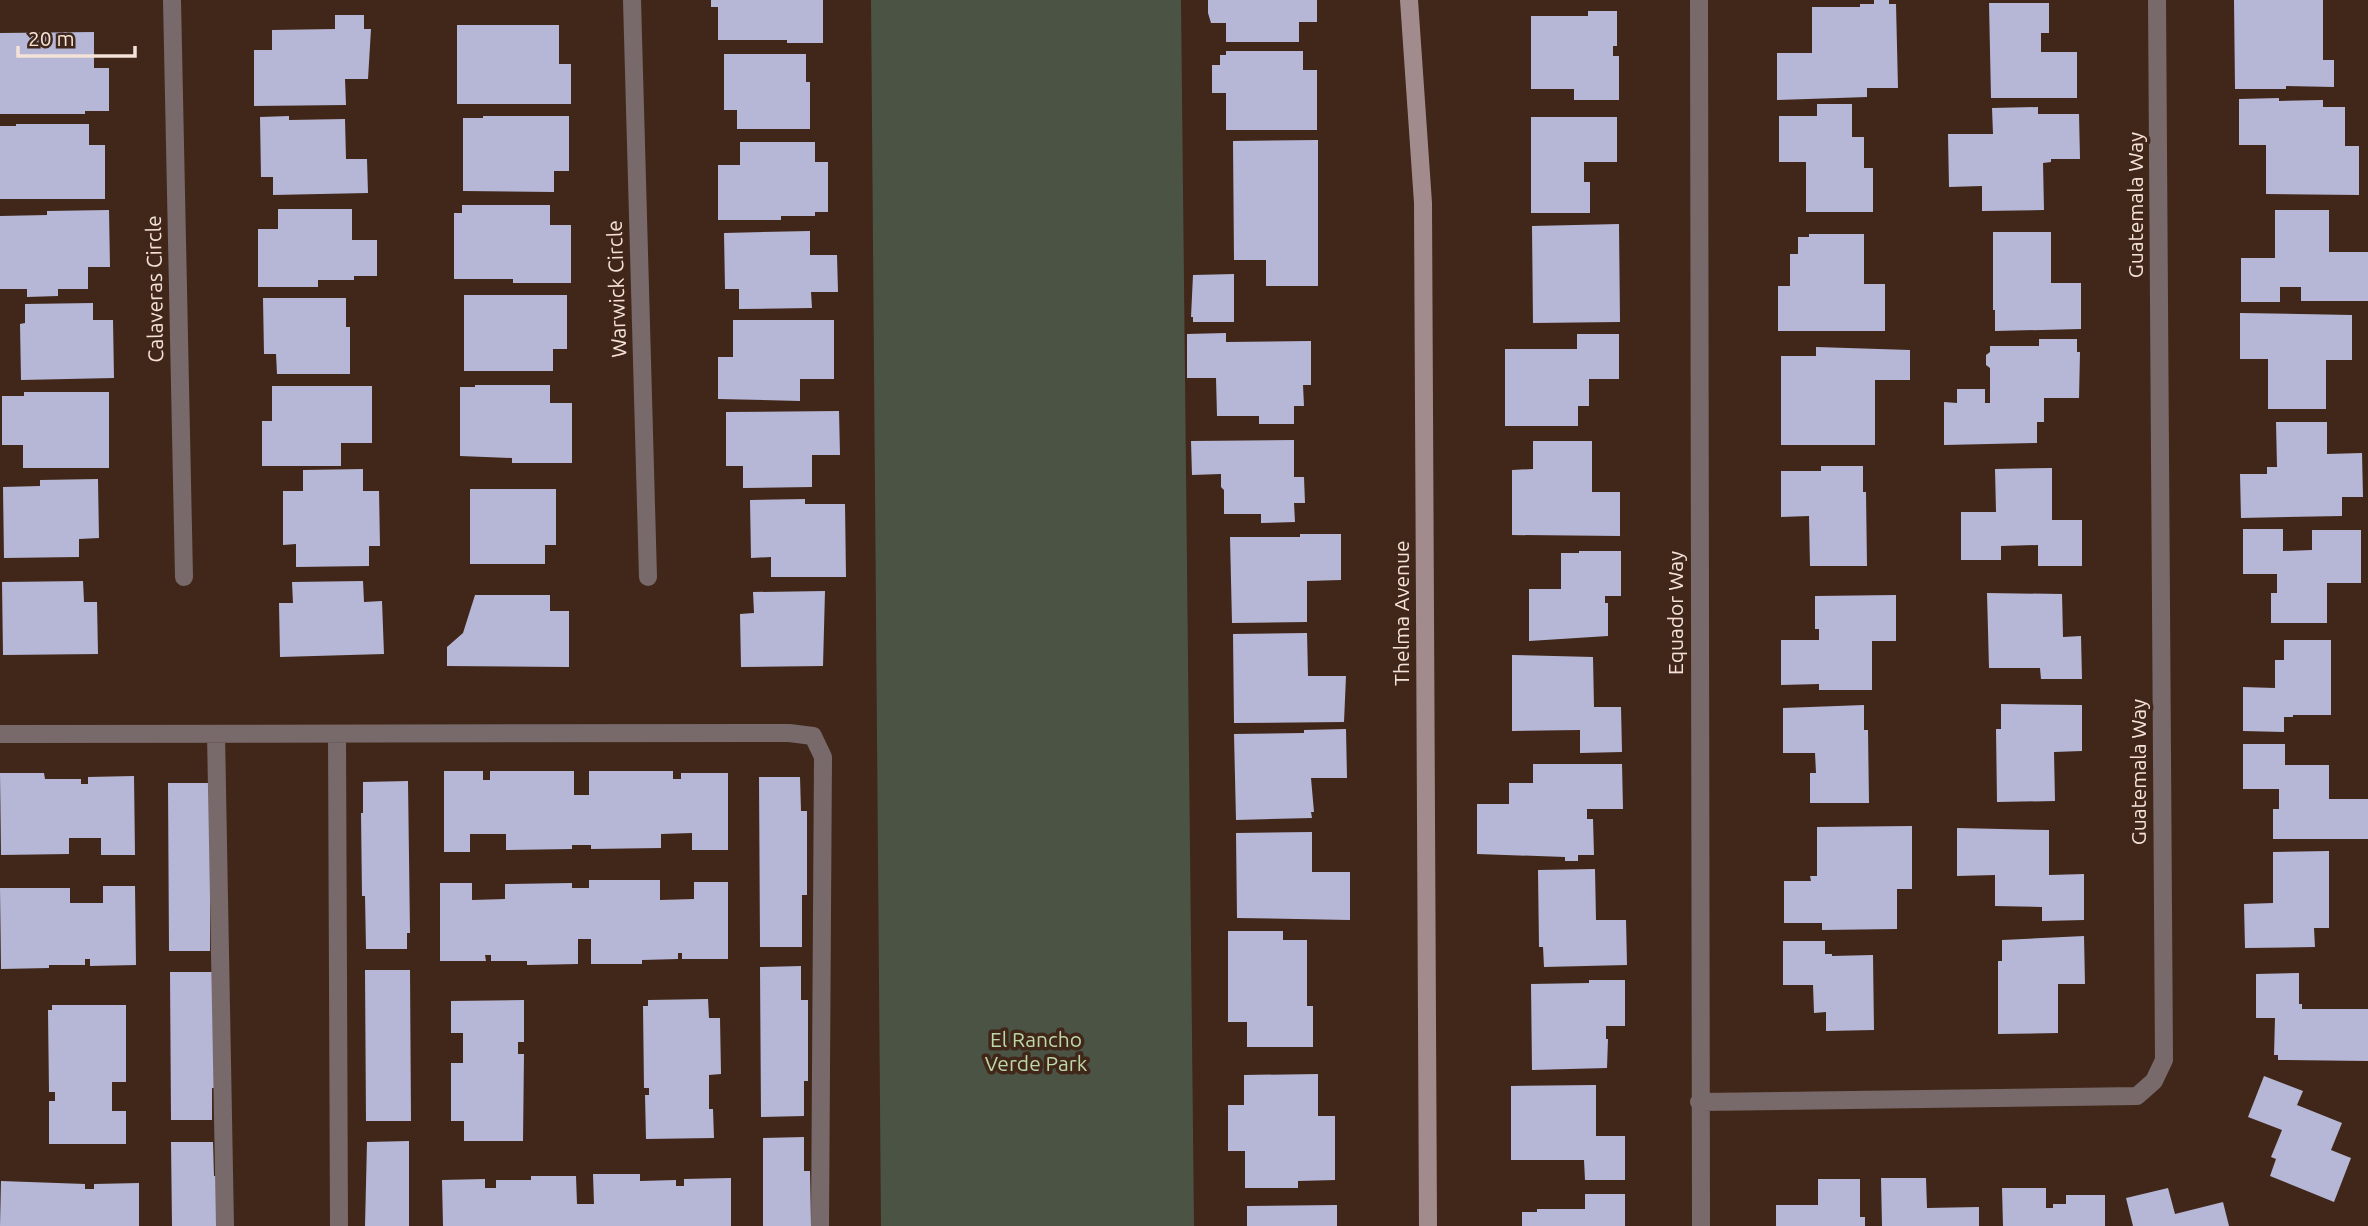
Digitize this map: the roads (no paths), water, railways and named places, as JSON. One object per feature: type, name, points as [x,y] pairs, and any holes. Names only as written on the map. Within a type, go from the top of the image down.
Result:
[{"type":"street","name":"Calaveras Circle","points":[[172,0],[184,577]]},
{"type":"street","name":"Warwick Circle","points":[[632,0],[648,577]]},
{"type":"street","name":"Thelma Avenue","points":[[1409,0],[1423,203],[1428,1226]]},
{"type":"street","name":"Equador Way","points":[[1699,0],[1701,1226]]},
{"type":"street","name":"Guatemala Way","points":[[1699,1102],[2137,1096],[2154,1081],[2164,1060],[2157,0]]},
{"type":"street","points":[[0,734],[789,733],[814,736],[823,757],[820,1226]]},
{"type":"street","points":[[216,734],[225,1226]]},
{"type":"street","points":[[337,734],[339,1226]]},
{"type":"park label","name":"El Rancho Verde Park","points":[[1036,1052]]}]
